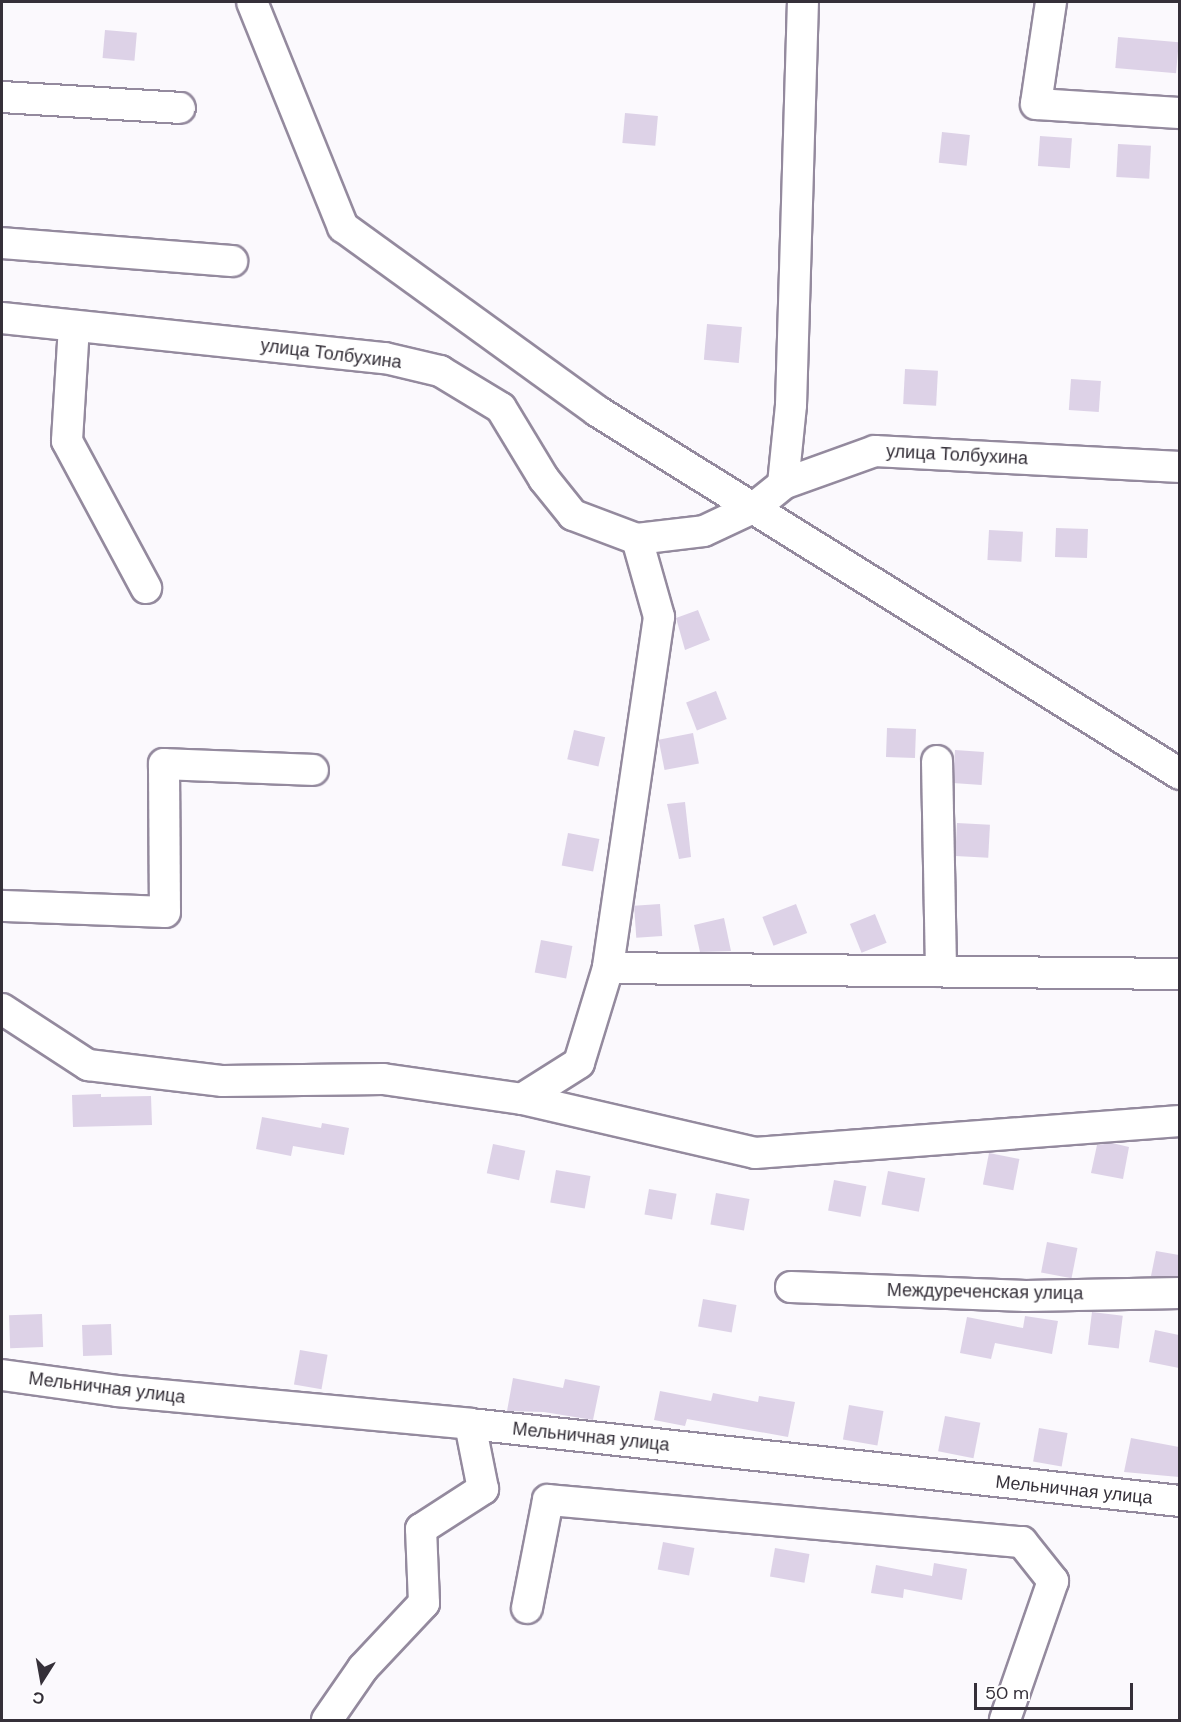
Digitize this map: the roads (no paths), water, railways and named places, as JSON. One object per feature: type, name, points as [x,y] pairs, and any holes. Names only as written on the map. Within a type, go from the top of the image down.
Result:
[{"type":"street","points":[[252,2],[343,227],[597,411],[755,507],[1179,774]]},
{"type":"street","points":[[783,484],[791,405],[803,2]]},
{"type":"street","points":[[1050,2],[1036,104],[1179,113]]},
{"type":"street","points":[[2,97],[180,108]]},
{"type":"street","points":[[2,243],[232,261]]},
{"type":"street","name":"улица Толбухина","points":[[2,318],[385,357],[440,371],[501,408],[544,479],[573,515],[636,539],[704,531],[755,507],[783,484],[875,451],[1179,467]]},
{"type":"street","points":[[74,326],[67,441],[146,588]]},
{"type":"street","points":[[522,1099],[579,1063],[608,968],[659,616],[636,539]]},
{"type":"street","points":[[937,761],[941,971]]},
{"type":"street","points":[[2,906],[165,912],[164,764],[313,770]]},
{"type":"street","points":[[608,968],[1179,974]]},
{"type":"street","points":[[2,1009],[88,1065],[223,1081],[383,1079],[522,1099],[755,1153],[1179,1120]]},
{"type":"street","name":"Междуреченская улица","points":[[791,1287],[1026,1296],[1179,1293]]},
{"type":"street","name":"Мельничная улица","points":[[2,1375],[117,1391],[470,1424],[1179,1501]]},
{"type":"street","points":[[327,1720],[363,1668],[424,1603],[421,1529],[483,1489],[470,1424]]},
{"type":"street","points":[[527,1608],[548,1500],[1022,1542],[1053,1581],[1005,1720]]}]
